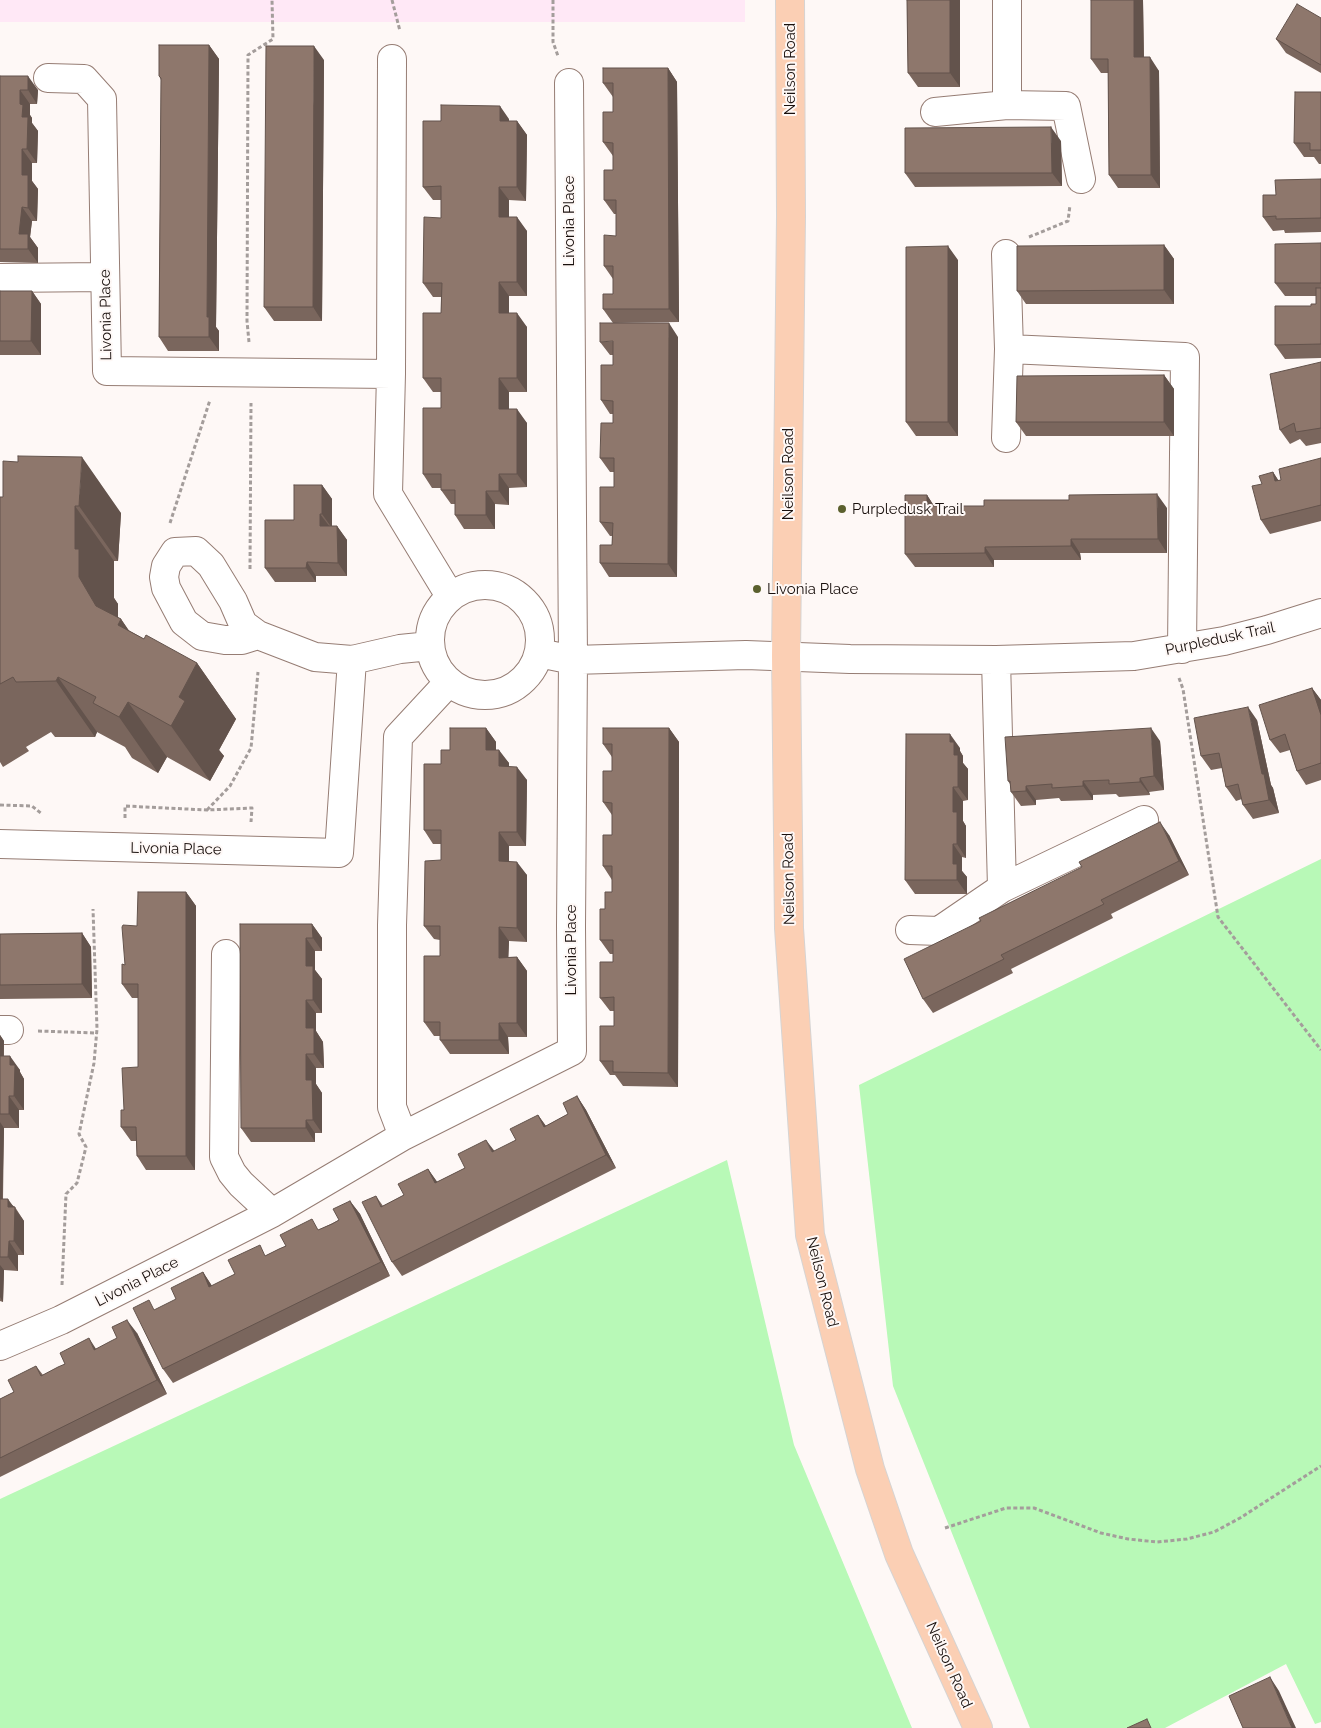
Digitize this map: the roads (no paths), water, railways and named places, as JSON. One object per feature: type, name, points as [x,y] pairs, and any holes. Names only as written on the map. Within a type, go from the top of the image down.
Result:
[{"type":"main road","name":"Neilson Road","points":[[790,0],[786,656],[789,928],[810,1235],[873,1479],[899,1554],[978,1728]]},
{"type":"street","points":[[1007,105],[1008,0]]},
{"type":"street","points":[[392,59],[391,374],[388,494],[450,596]]},
{"type":"street","name":"Livonia Place","points":[[48,78],[84,79],[102,99],[107,371],[391,374]]},
{"type":"street","name":"Livonia Place","points":[[0,1346],[61,1320],[272,1213],[403,1136],[572,1051],[573,660],[569,83]]},
{"type":"street","points":[[935,112],[1007,105],[1066,106],[1081,179]]},
{"type":"street","points":[[1006,254],[1009,349],[1006,438]]},
{"type":"street","points":[[0,278],[105,277]]},
{"type":"street","points":[[1009,349],[1185,357],[1176,650]]},
{"type":"street","points":[[482,584],[499,586],[515,593],[528,605],[536,619],[540,636],[538,653],[531,670],[518,684],[502,692],[483,695],[465,691],[449,682],[440,672],[433,660],[430,646],[430,628],[438,610],[450,596],[466,587],[482,584]]},
{"type":"street","name":"Purpledusk Trail","points":[[786,656],[850,659],[996,660],[1134,656],[1176,650],[1267,630],[1321,613]]},
{"type":"street","points":[[258,635],[315,657],[352,660],[400,649],[430,646]]},
{"type":"street","points":[[538,653],[573,660],[786,656]]},
{"type":"street","name":"Livonia Place","points":[[0,844],[339,853],[352,660]]},
{"type":"street","points":[[996,660],[1002,888]]},
{"type":"street","points":[[403,1136],[392,1107],[392,925],[398,737],[449,682]]},
{"type":"street","points":[[910,930],[939,931],[1002,888],[1144,820]]},
{"type":"street","points":[[226,954],[224,1157],[232,1173],[241,1184],[272,1213]]},
{"type":"place","name":"Purpledusk Trail","points":[[842,509]]},
{"type":"place","name":"Livonia Place","points":[[757,589]]}]
